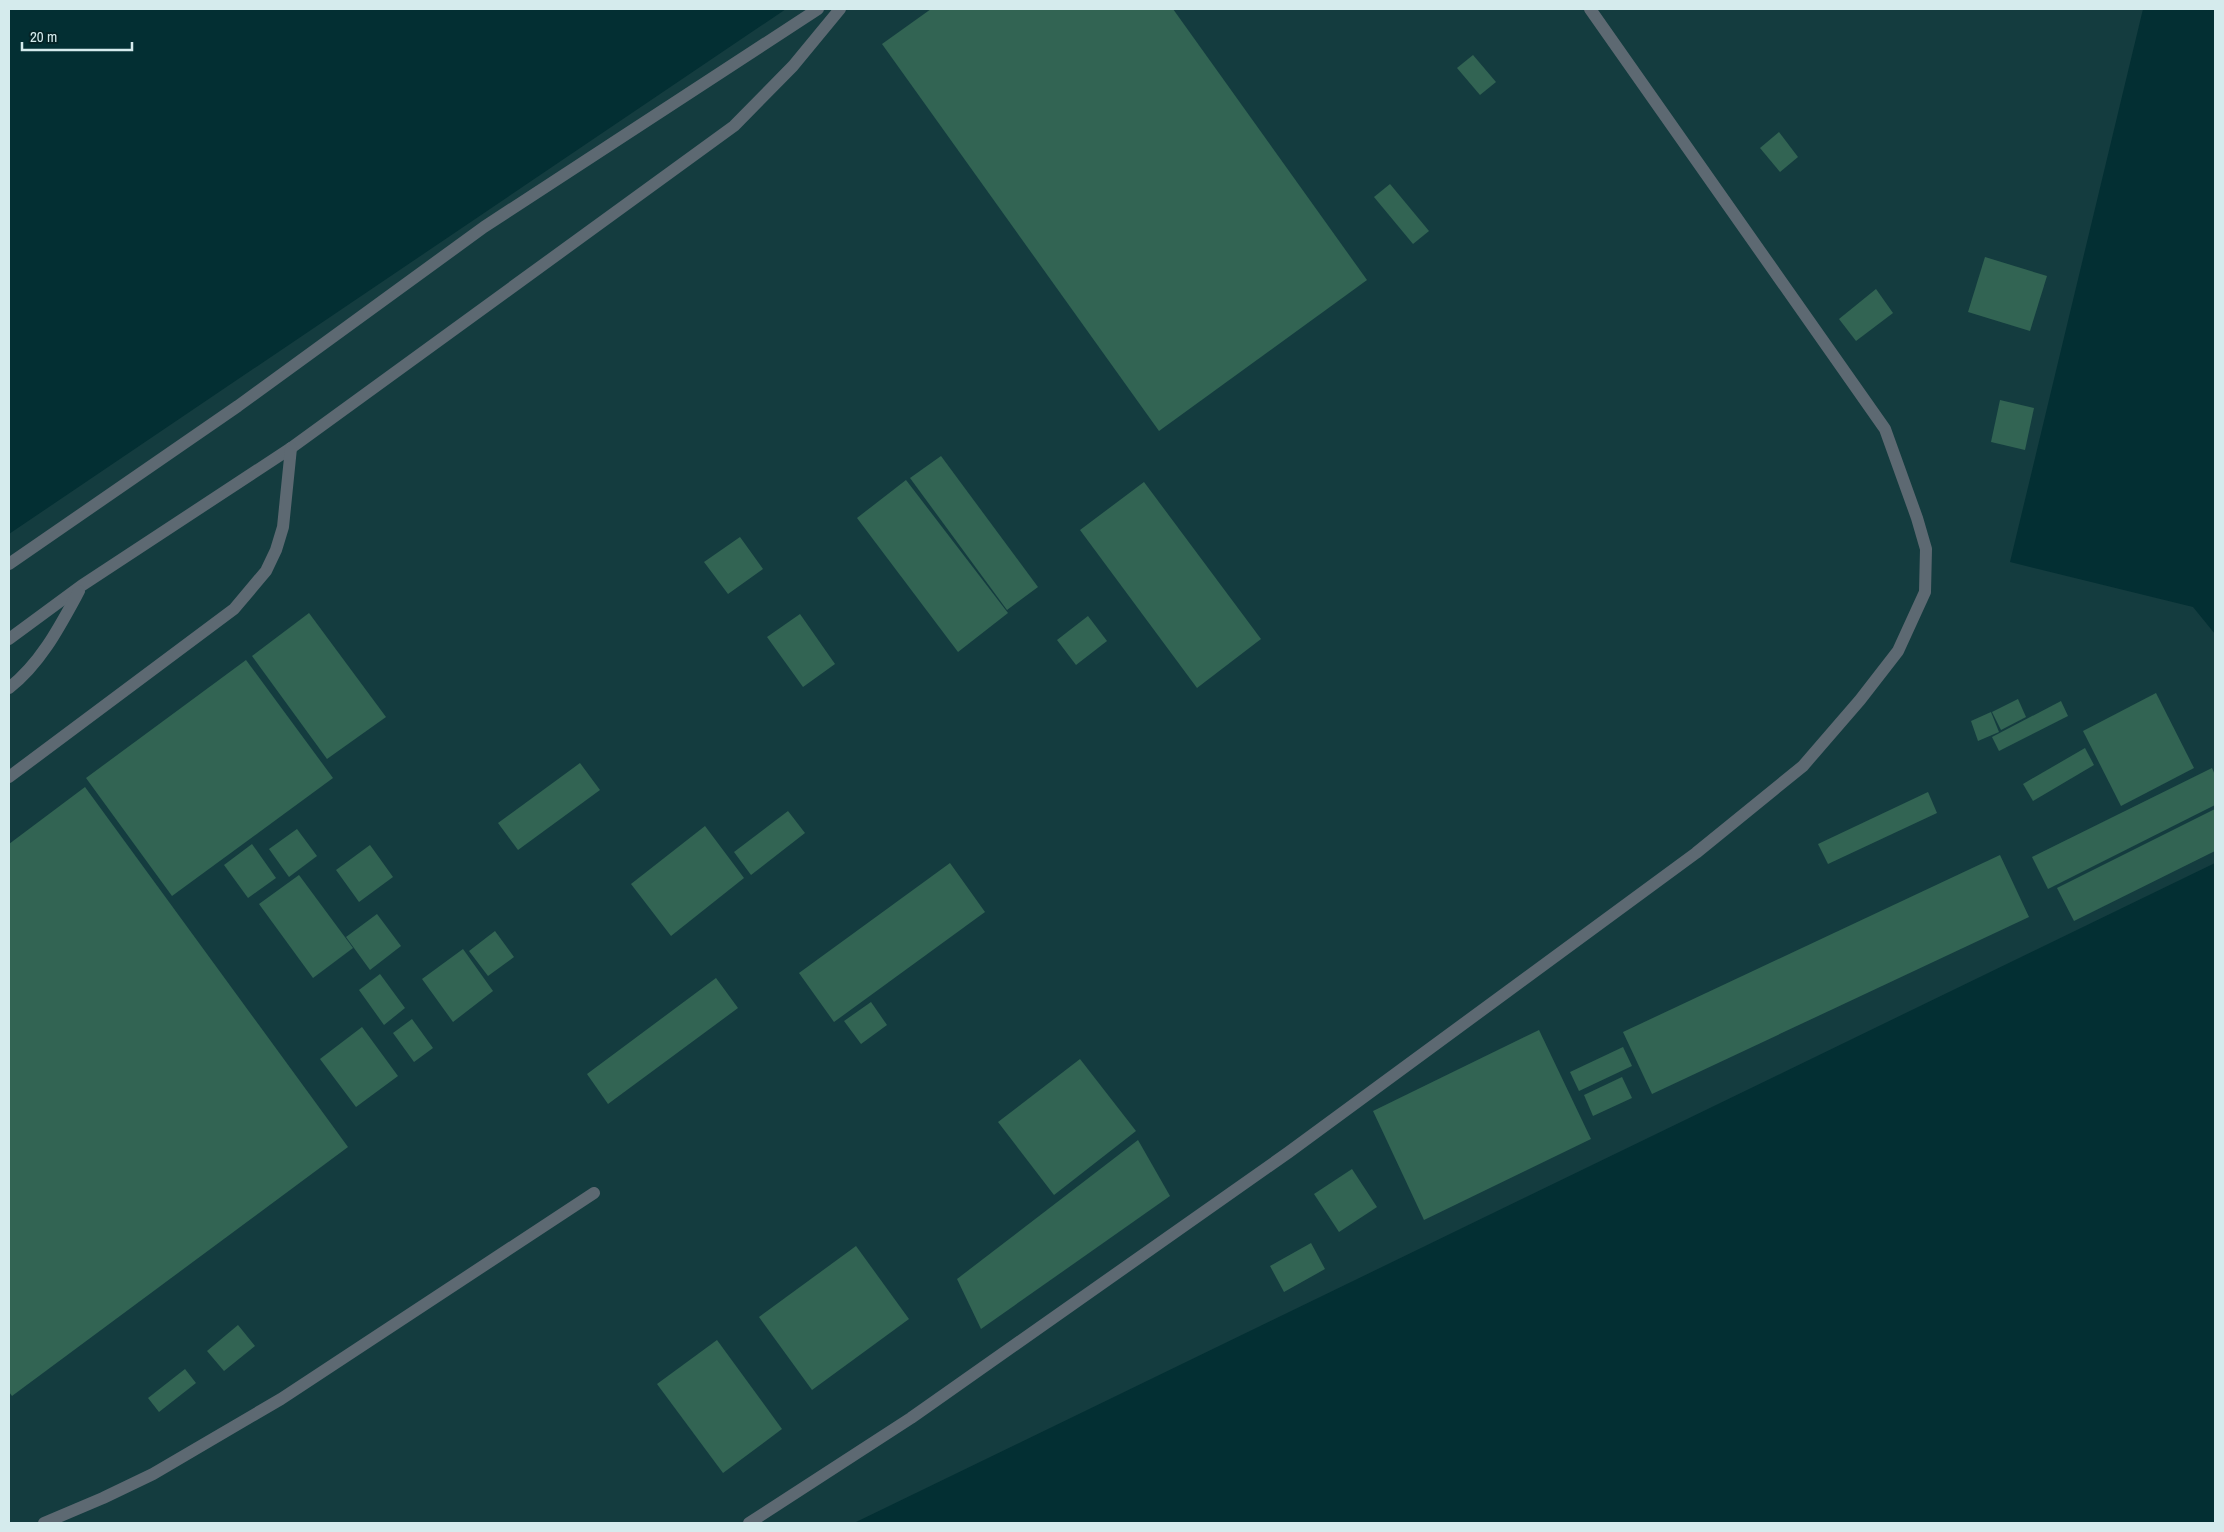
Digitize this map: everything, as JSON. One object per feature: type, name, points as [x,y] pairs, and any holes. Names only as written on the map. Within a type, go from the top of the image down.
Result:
[{"type":"lane","points":[[9,564],[238,406],[484,227],[818,9]]},
{"type":"lane","points":[[9,639],[81,586],[291,448],[734,126],[793,66],[840,9]]},
{"type":"lane","points":[[749,1523],[911,1418],[1289,1152],[1696,853],[1803,766],[1860,700],[1898,652],[1914,621],[1925,592],[1926,549],[1917,518],[1884,429],[1590,9]]},
{"type":"lane","points":[[9,777],[234,609],[266,571],[276,550],[283,527],[291,448]]},
{"type":"lane","points":[[9,688],[34,664],[54,636],[81,586]]},
{"type":"lane","points":[[44,1523],[153,1474],[281,1399],[594,1193]]},
{"type":"shaded area","points":[[786,9],[2143,9],[2010,562],[2193,607],[2215,634],[2215,863],[854,1523],[9,1523],[9,534]]},
{"type":"building","points":[[931,9],[1173,9],[1367,280],[1159,431],[882,44]]},
{"type":"building","points":[[1473,55],[1496,82],[1480,95],[1457,68]]},
{"type":"building","points":[[1779,132],[1798,157],[1780,172],[1760,148]]},
{"type":"building","points":[[1390,184],[1429,231],[1413,244],[1374,197]]},
{"type":"building","points":[[1985,257],[2047,276],[2030,331],[1968,312]]},
{"type":"building","points":[[1876,289],[1893,313],[1856,341],[1839,319]]},
{"type":"building","points":[[2000,400],[2034,408],[2025,450],[1991,442]]},
{"type":"building","points":[[941,456],[1038,587],[1007,610],[910,478]]},
{"type":"building","points":[[906,480],[1008,613],[958,652],[857,518]]},
{"type":"building","points":[[1144,482],[1261,639],[1197,688],[1080,530]]},
{"type":"building","points":[[740,537],[763,569],[728,594],[704,562]]},
{"type":"building","points":[[309,613],[386,717],[327,759],[252,656]]},
{"type":"building","points":[[800,614],[835,664],[803,687],[767,637]]},
{"type":"building","points":[[1088,616],[1107,641],[1076,665],[1057,640]]},
{"type":"building","points":[[246,660],[333,778],[172,896],[86,778]]},
{"type":"building","points":[[2156,693],[2194,768],[2121,806],[2083,731]]},
{"type":"building","points":[[2018,699],[2026,717],[2001,730],[1992,712]]},
{"type":"building","points":[[2061,701],[2068,716],[1999,751],[1992,737]]},
{"type":"building","points":[[1991,712],[1999,732],[1978,741],[1971,721]]},
{"type":"building","points":[[2085,748],[2094,765],[2033,801],[2023,784]]},
{"type":"building","points":[[580,763],[600,790],[518,850],[498,823]]},
{"type":"building","points":[[2212,768],[2215,775],[2215,805],[2048,889],[2032,857]]},
{"type":"building","points":[[85,787],[348,1147],[12,1396],[9,1392],[9,844]]},
{"type":"building","points":[[1928,792],[1937,813],[1828,864],[1818,844]]},
{"type":"building","points":[[2215,809],[2215,851],[2074,921],[2057,888]]},
{"type":"building","points":[[788,811],[805,833],[751,875],[734,852]]},
{"type":"building","points":[[705,826],[744,878],[671,936],[631,884]]},
{"type":"building","points":[[297,829],[317,856],[289,877],[269,849]]},
{"type":"building","points":[[252,844],[276,878],[248,898],[224,865]]},
{"type":"building","points":[[370,845],[393,877],[359,902],[336,870]]},
{"type":"building","points":[[2000,855],[2029,917],[1652,1094],[1623,1032]]},
{"type":"building","points":[[950,863],[985,912],[834,1022],[799,973]]},
{"type":"building","points":[[299,875],[353,948],[313,978],[259,904]]},
{"type":"building","points":[[377,914],[401,946],[370,970],[346,937]]},
{"type":"building","points":[[495,931],[514,957],[488,976],[469,951]]},
{"type":"building","points":[[463,949],[493,991],[453,1022],[422,979]]},
{"type":"building","points":[[380,974],[405,1008],[384,1025],[359,990]]},
{"type":"building","points":[[716,978],[738,1008],[608,1104],[587,1074]]},
{"type":"building","points":[[871,1002],[887,1025],[861,1044],[844,1021]]},
{"type":"building","points":[[412,1019],[433,1048],[414,1062],[393,1033]]},
{"type":"building","points":[[362,1027],[398,1076],[356,1107],[320,1059]]},
{"type":"building","points":[[1539,1030],[1591,1139],[1424,1220],[1373,1111]]},
{"type":"building","points":[[1623,1047],[1632,1066],[1579,1091],[1570,1072]]},
{"type":"building","points":[[1080,1059],[1136,1131],[1054,1195],[998,1122]]},
{"type":"building","points":[[1622,1077],[1632,1098],[1593,1116],[1584,1095]]},
{"type":"building","points":[[1138,1140],[1170,1196],[981,1329],[957,1279]]},
{"type":"building","points":[[1352,1169],[1377,1207],[1339,1232],[1314,1194]]},
{"type":"building","points":[[1311,1243],[1325,1269],[1284,1292],[1270,1266]]},
{"type":"building","points":[[856,1246],[909,1319],[812,1390],[759,1317]]},
{"type":"building","points":[[238,1325],[255,1346],[224,1371],[207,1351]]},
{"type":"building","points":[[717,1340],[782,1429],[723,1473],[657,1384]]},
{"type":"building","points":[[185,1369],[196,1383],[159,1412],[148,1398]]}]
